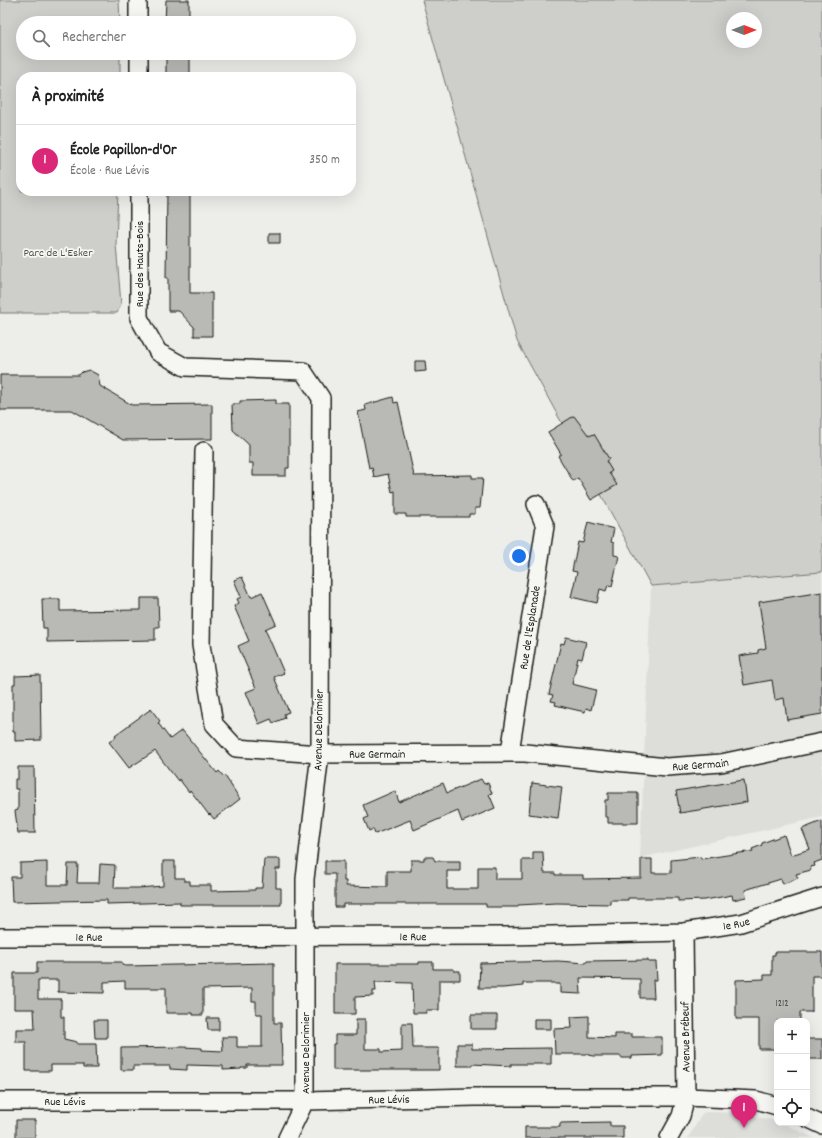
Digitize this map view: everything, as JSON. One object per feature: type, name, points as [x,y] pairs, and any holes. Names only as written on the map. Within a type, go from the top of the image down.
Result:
[{"type":"street","points":[[138,0],[138,16]]},
{"type":"street","points":[[138,60],[139,72]]},
{"type":"street","name":"Rue des Hauts-Bois","points":[[139,196],[139,318],[158,352],[185,367],[303,371]]},
{"type":"street","name":"Avenue Delorimier","points":[[287,1138],[305,1101],[305,879],[320,754],[321,398],[303,371]]},
{"type":"street","name":"Rue Germain","points":[[204,451],[200,645],[214,724],[236,748],[320,754],[510,752],[667,767],[721,763],[822,742]]},
{"type":"street","name":"Rue de l'Esplanade","points":[[510,752],[544,526],[536,504]]},
{"type":"street","name":"1e Rue","points":[[0,937],[305,935],[508,936],[684,932],[741,923],[822,897]]},
{"type":"street","name":"Avenue Brébeuf","points":[[669,1138],[681,1116],[686,1097],[684,932]]},
{"type":"street","name":"Rue Lévis","points":[[0,1101],[305,1101],[475,1097],[686,1097],[756,1100],[774,1105]]},
{"type":"street","points":[[810,1119],[822,1125]]},
{"type":"shaded area","points":[[822,572],[822,817],[640,858],[651,586]]},
{"type":"shaded area","points":[[703,1113],[739,1113],[774,1121],[774,1126],[788,1126],[814,1138],[688,1138]]},
{"type":"green space","name":"Parc de L'Esker","points":[[0,0],[119,0],[120,16],[16,16],[16,60],[120,60],[120,72],[16,72],[16,196],[118,196],[116,244],[121,304],[117,313],[0,313]]},
{"type":"green space","points":[[422,0],[822,0],[822,572],[651,586],[517,341]]},
{"type":"building","points":[[166,0],[189,0],[189,16],[165,16]]},
{"type":"building","points":[[166,60],[190,60],[190,72],[166,72]]},
{"type":"building","points":[[167,196],[190,196],[190,293],[212,293],[212,336],[194,336],[194,327],[179,311],[168,311],[168,278],[166,278]]},
{"type":"building","points":[[269,233],[280,233],[280,243],[269,243]]},
{"type":"building","points":[[415,361],[425,361],[426,371],[415,372]]},
{"type":"building","points":[[89,370],[98,375],[100,386],[132,405],[212,404],[212,439],[123,440],[72,410],[0,410],[0,375],[79,375],[82,372]]},
{"type":"building","points":[[393,397],[394,403],[398,402],[414,476],[472,475],[472,478],[483,478],[480,508],[475,508],[475,514],[469,514],[469,517],[406,517],[406,514],[395,514],[395,491],[392,492],[388,474],[374,477],[372,467],[369,468],[358,412],[366,410],[365,405]]},
{"type":"building","points":[[276,400],[276,404],[289,404],[289,468],[286,468],[286,476],[253,476],[253,463],[249,463],[249,445],[233,430],[232,404],[240,404],[240,401]]},
{"type":"building","points":[[574,416],[589,436],[594,434],[609,459],[606,461],[612,471],[609,473],[617,485],[591,500],[578,478],[573,481],[558,456],[561,454],[548,432]]},
{"type":"building","points":[[588,522],[614,529],[611,542],[614,543],[614,555],[619,556],[612,586],[608,585],[606,591],[600,589],[597,603],[571,597],[577,572],[572,571],[578,542],[583,543]]},
{"type":"building","points":[[242,577],[251,597],[262,592],[276,624],[265,629],[284,673],[274,677],[289,712],[284,714],[285,718],[273,723],[271,719],[259,724],[246,692],[256,688],[238,646],[249,641],[234,606],[239,603],[237,599],[241,597],[234,580]]},
{"type":"building","points":[[822,592],[822,714],[787,720],[784,698],[775,700],[772,680],[744,685],[739,656],[758,653],[758,650],[766,648],[759,602]]},
{"type":"building","points":[[141,598],[158,598],[159,627],[155,627],[155,640],[47,642],[47,628],[43,628],[42,599],[60,599],[60,611],[141,610]]},
{"type":"building","points":[[566,637],[586,642],[582,659],[578,658],[572,684],[596,690],[591,710],[586,708],[585,712],[555,705],[556,702],[551,701],[553,695],[549,694],[561,643],[564,644]]},
{"type":"building","points":[[40,675],[41,740],[15,741],[15,732],[13,732],[13,684],[15,684],[15,676]]},
{"type":"building","points":[[151,709],[160,721],[158,723],[170,739],[182,730],[217,773],[219,771],[224,777],[225,776],[240,799],[214,819],[210,814],[209,815],[190,790],[189,792],[179,779],[178,781],[155,751],[129,768],[109,742],[116,737],[115,735]]},
{"type":"building","points":[[18,767],[34,767],[35,833],[18,833],[15,811],[18,810],[18,789],[15,789],[15,779],[18,779]]},
{"type":"building","points":[[481,779],[484,784],[488,783],[492,793],[489,794],[495,808],[462,822],[458,811],[414,830],[410,820],[375,834],[373,829],[369,831],[364,819],[368,817],[363,805],[395,791],[399,802],[443,783],[447,793]]},
{"type":"building","points":[[744,780],[747,802],[680,813],[676,791]]},
{"type":"building","points":[[532,783],[562,787],[558,818],[529,814]]},
{"type":"building","points":[[608,793],[638,793],[638,823],[608,823],[608,817],[605,817],[605,800],[608,800]]},
{"type":"building","points":[[822,821],[822,860],[814,863],[815,866],[810,867],[811,870],[796,874],[798,878],[783,884],[781,879],[745,890],[746,897],[733,900],[732,895],[705,900],[678,901],[678,898],[628,898],[628,900],[610,900],[610,904],[556,903],[518,905],[518,907],[486,907],[486,904],[343,904],[343,907],[335,907],[335,874],[325,874],[325,861],[344,861],[344,881],[346,881],[346,886],[387,887],[387,871],[411,871],[411,860],[424,860],[424,857],[433,857],[435,861],[460,861],[460,871],[447,871],[447,889],[478,889],[478,867],[495,867],[495,879],[522,879],[522,860],[533,860],[533,852],[543,852],[544,873],[555,873],[555,875],[583,875],[583,879],[641,878],[641,859],[652,859],[652,873],[671,873],[671,860],[701,857],[701,859],[753,851],[752,849],[762,845],[762,843],[784,835],[791,855],[810,849],[802,829]]},
{"type":"building","points":[[264,859],[280,859],[280,869],[276,869],[276,888],[281,888],[281,905],[180,905],[180,902],[107,904],[107,900],[12,902],[11,877],[20,877],[20,863],[47,862],[47,885],[67,885],[68,864],[78,864],[77,883],[99,883],[100,864],[115,865],[114,888],[138,888],[163,886],[163,861],[175,861],[175,878],[184,878],[184,881],[190,881],[190,885],[211,885],[211,891],[255,890],[255,888],[262,888]]},
{"type":"building","points":[[775,952],[822,952],[822,976],[812,976],[812,1012],[800,1012],[800,1018],[774,1018],[774,1049],[759,1049],[759,1019],[736,1019],[736,980],[764,979],[764,975],[772,975],[772,955],[775,955]]},
{"type":"building","points":[[648,960],[648,962],[656,962],[657,980],[653,980],[654,998],[640,998],[640,979],[580,978],[581,994],[560,993],[560,984],[555,983],[523,983],[523,986],[479,988],[480,963],[558,961],[586,963],[586,961]]},
{"type":"building","points":[[37,962],[122,962],[122,965],[126,966],[274,963],[274,1023],[281,1023],[282,1065],[247,1065],[247,1068],[223,1070],[223,1066],[187,1065],[187,1070],[170,1069],[170,1066],[133,1066],[133,1070],[121,1070],[121,1048],[183,1047],[223,1051],[222,1037],[237,1037],[237,1047],[262,1047],[262,1014],[256,1014],[256,1001],[252,1001],[252,988],[203,989],[203,1015],[193,1015],[193,1013],[166,1013],[166,988],[125,988],[125,981],[104,982],[104,993],[58,992],[58,980],[38,980],[38,999],[61,999],[61,1017],[64,1017],[64,1039],[77,1042],[77,1044],[96,1044],[97,1068],[83,1068],[83,1065],[51,1065],[51,1071],[26,1071],[26,1042],[16,1042],[16,1029],[35,1029],[34,1009],[14,1009],[14,973],[37,973]]},
{"type":"building","points":[[419,962],[433,962],[433,969],[454,969],[454,971],[460,971],[460,980],[439,980],[439,1010],[426,1010],[426,1013],[413,1013],[412,983],[375,982],[376,991],[373,991],[373,996],[355,997],[355,1014],[335,1014],[335,964],[419,964]]},
{"type":"building","points":[[471,1015],[497,1015],[497,1029],[471,1029]]},
{"type":"building","points":[[589,1016],[589,1037],[615,1038],[615,1034],[632,1034],[632,1037],[662,1037],[662,1055],[621,1058],[621,1056],[593,1056],[588,1054],[555,1054],[554,1029],[572,1028],[571,1017]]},
{"type":"building","points":[[207,1018],[219,1018],[219,1030],[208,1030]]},
{"type":"building","points":[[356,1019],[365,1019],[365,1049],[381,1049],[381,1052],[402,1051],[402,1023],[412,1023],[413,1048],[439,1048],[439,1070],[333,1070],[333,1044],[335,1044],[335,1035],[356,1035]]},
{"type":"building","points":[[534,1019],[551,1019],[551,1029],[534,1029]]},
{"type":"building","points":[[94,1020],[107,1020],[107,1038],[95,1038]]},
{"type":"building","points":[[810,1039],[822,1039],[822,1059],[810,1059]]},
{"type":"building","points":[[457,1044],[472,1044],[472,1049],[551,1048],[551,1064],[511,1064],[511,1066],[472,1064],[472,1066],[457,1066]]},
{"type":"building","points":[[16,1120],[35,1120],[35,1138],[16,1138]]},
{"type":"building","points":[[610,1122],[610,1126],[623,1126],[623,1138],[525,1138],[525,1127],[560,1127],[560,1123]]},
{"type":"place","name":"École Papillon-d'Or","points":[[744,1128]]}]
